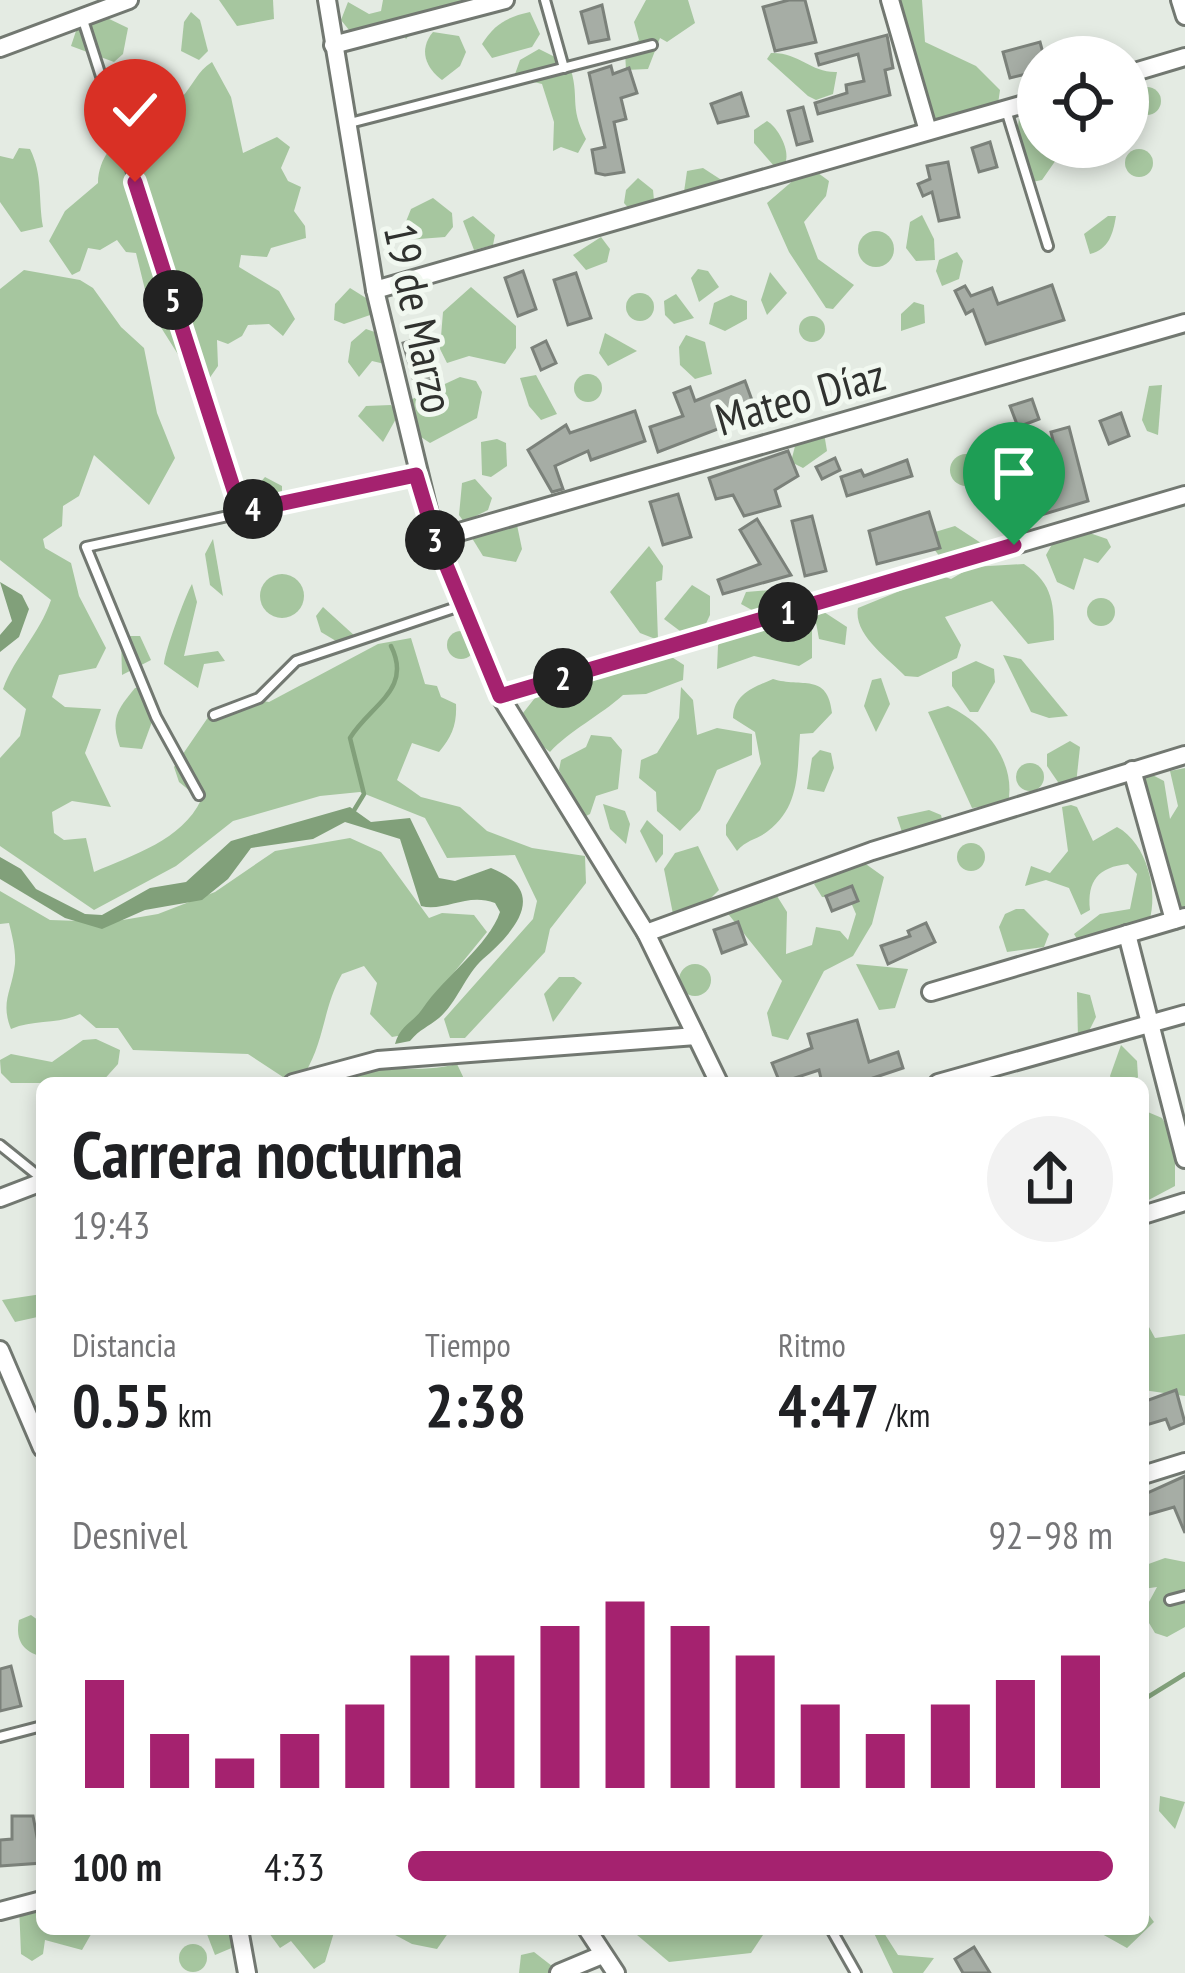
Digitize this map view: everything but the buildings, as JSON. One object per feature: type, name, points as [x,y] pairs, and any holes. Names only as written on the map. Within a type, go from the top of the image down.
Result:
[{"type":"street","points":[[0,48],[129,0]]},
{"type":"street","name":"19 de Marzo","points":[[326,0],[375,290],[416,475],[435,538],[500,696],[646,933],[716,1077]]},
{"type":"street","points":[[333,45],[505,0]]},
{"type":"street","points":[[890,0],[928,131]]},
{"type":"street","points":[[1180,0],[1185,16]]},
{"type":"street","points":[[1149,68],[1185,57]]},
{"type":"street","points":[[375,290],[1017,106]]},
{"type":"street","name":"Mateo Díaz","points":[[435,538],[1185,323]]},
{"type":"street","points":[[500,696],[1185,495]]},
{"type":"street","points":[[646,933],[872,851],[1185,755]]},
{"type":"street","points":[[931,992],[1180,919],[1132,770]]},
{"type":"street","points":[[1127,934],[1185,1159]]},
{"type":"street","points":[[959,1077],[1185,1014]]},
{"type":"street","points":[[315,1077],[378,1060],[696,1036]]},
{"type":"street","points":[[0,1198],[36,1183]]},
{"type":"street","points":[[1149,1213],[1185,1202]]},
{"type":"street","points":[[0,1350],[36,1434]]},
{"type":"street","points":[[1149,1473],[1185,1462]]},
{"type":"street","points":[[0,1911],[36,1902]]},
{"type":"street","points":[[240,1935],[247,1973]]},
{"type":"street","points":[[590,1935],[616,1973]]},
{"type":"street","points":[[559,1973],[602,1955]]},
{"type":"lane","points":[[545,0],[564,68]]},
{"type":"lane","points":[[82,17],[241,512]]},
{"type":"lane","points":[[345,124],[652,45]]},
{"type":"lane","points":[[1006,109],[1048,246]]},
{"type":"lane","points":[[199,795],[156,717],[86,547],[416,475]]},
{"type":"lane","points":[[214,716],[259,698],[296,661],[462,606]]},
{"type":"lane","points":[[0,1145],[36,1175]]},
{"type":"lane","points":[[1170,1600],[1185,1596]]},
{"type":"lane","points":[[0,1738],[36,1728]]},
{"type":"lane","points":[[834,1935],[856,1973]]},
{"type":"shaded area","points":[[219,0],[273,0],[274,19],[237,26]]},
{"type":"shaded area","points":[[383,0],[504,0],[483,9],[478,18],[425,18],[406,39],[396,25],[353,35],[341,20],[348,2],[369,14],[381,11]]},
{"type":"shaded area","points":[[646,0],[688,0],[695,23],[667,42],[660,38],[648,69],[626,70],[625,52],[639,40],[634,22]]},
{"type":"shaded area","points":[[892,0],[922,0],[925,42],[976,66],[1000,90],[997,111],[937,122],[927,117]]},
{"type":"shaded area","points":[[191,12],[200,20],[208,51],[199,60],[181,51],[184,22]]},
{"type":"shaded area","points":[[530,12],[540,34],[532,47],[492,58],[482,44],[487,37],[503,22]]},
{"type":"shaded area","points":[[101,15],[128,28],[123,54],[114,62],[71,46],[78,25]]},
{"type":"shaded area","points":[[433,32],[459,36],[466,52],[460,66],[442,80],[426,58]]},
{"type":"shaded area","points":[[539,49],[569,64],[577,117],[586,139],[578,153],[561,147],[553,151],[554,122],[542,84],[514,77],[520,60]]},
{"type":"shaded area","points":[[771,53],[837,72],[833,94],[816,100],[808,96],[767,59]]},
{"type":"shaded area","points":[[212,62],[231,97],[243,153],[277,137],[290,147],[281,168],[288,181],[301,187],[294,211],[305,226],[306,238],[271,248],[267,257],[241,255],[239,267],[279,291],[295,319],[283,336],[269,324],[248,325],[242,336],[228,344],[217,340],[218,366],[204,386],[196,383],[150,310],[136,253],[126,252],[117,240],[100,250],[88,248],[80,271],[72,275],[49,241],[65,211],[98,183],[101,165],[119,140],[171,107]]},
{"type":"shaded area","points":[[1149,87],[1160,96],[1160,106],[1149,115]]},
{"type":"shaded area","points":[[767,121],[783,142],[784,165],[774,166],[754,143],[754,130]]},
{"type":"shaded area","points":[[19,148],[30,149],[34,159],[43,227],[21,232],[0,202],[0,156],[13,159]]},
{"type":"shaded area","points":[[1149,153],[1152,168],[1144,176],[1134,176],[1126,168],[1149,168]]},
{"type":"shaded area","points":[[703,168],[723,181],[727,193],[709,204],[683,199],[687,171]]},
{"type":"shaded area","points":[[1028,168],[1050,168],[1042,180],[1032,182]]},
{"type":"shaded area","points":[[814,170],[829,181],[826,196],[804,222],[818,259],[854,285],[833,309],[826,308],[789,252],[767,203],[803,172]]},
{"type":"shaded area","points":[[638,178],[653,190],[655,211],[649,221],[638,219],[624,203],[626,190]]},
{"type":"shaded area","points":[[433,198],[452,213],[453,227],[445,237],[406,240],[403,229],[411,209]]},
{"type":"shaded area","points":[[922,215],[934,239],[935,260],[916,261],[906,248],[910,222]]},
{"type":"shaded area","points":[[473,216],[495,235],[493,245],[474,250],[463,221]]},
{"type":"shaded area","points":[[1108,216],[1116,216],[1109,240],[1090,254],[1084,234]]},
{"type":"shaded area","points":[[876,231],[889,236],[894,249],[889,262],[876,267],[863,262],[858,249],[863,236]]},
{"type":"shaded area","points":[[601,237],[610,249],[607,262],[586,270],[573,255]]},
{"type":"shaded area","points":[[957,252],[963,261],[959,279],[942,286],[936,271],[939,260]]},
{"type":"shaded area","points":[[698,269],[708,271],[719,287],[699,302],[691,278]]},
{"type":"shaded area","points":[[24,270],[80,280],[93,288],[121,327],[144,348],[157,413],[175,458],[149,505],[94,455],[79,496],[63,506],[62,526],[43,539],[45,548],[71,563],[79,596],[106,648],[96,668],[59,675],[52,697],[65,707],[101,709],[85,753],[111,807],[72,801],[52,812],[54,833],[64,840],[86,838],[94,872],[155,845],[182,826],[201,800],[179,782],[174,767],[211,713],[241,698],[269,702],[378,644],[411,638],[425,684],[437,686],[441,697],[456,704],[456,718],[439,752],[412,743],[397,780],[421,797],[460,807],[487,831],[532,848],[585,856],[586,883],[550,929],[545,952],[465,1038],[450,1038],[444,1019],[533,919],[537,901],[515,855],[447,858],[425,818],[360,792],[320,796],[233,821],[176,866],[94,910],[0,846],[0,758],[20,736],[26,709],[3,689],[51,600],[0,560],[0,289]]},
{"type":"shaded area","points":[[770,272],[787,293],[767,315],[761,300]]},
{"type":"shaded area","points":[[471,287],[516,326],[516,348],[505,364],[469,356],[447,363],[440,349],[443,312]]},
{"type":"shaded area","points":[[350,288],[374,303],[373,314],[344,324],[334,320],[335,304]]},
{"type":"shaded area","points":[[640,293],[650,297],[654,307],[650,317],[640,321],[630,317],[626,307],[630,297]]},
{"type":"shaded area","points":[[676,294],[694,318],[674,324],[665,315],[664,301]]},
{"type":"shaded area","points":[[731,295],[747,301],[747,319],[725,331],[709,324],[714,303]]},
{"type":"shaded area","points":[[914,302],[924,305],[925,323],[901,331],[901,314]]},
{"type":"shaded area","points":[[812,316],[825,329],[812,342],[799,329]]},
{"type":"shaded area","points":[[366,329],[392,338],[389,365],[372,361],[359,377],[348,362],[351,342]]},
{"type":"shaded area","points":[[605,333],[637,351],[608,366],[599,353]]},
{"type":"shaded area","points":[[686,335],[705,342],[712,374],[695,379],[680,365],[679,347]]},
{"type":"shaded area","points":[[588,374],[598,378],[602,388],[598,398],[588,402],[578,398],[574,388],[578,378]]},
{"type":"shaded area","points":[[536,375],[557,414],[541,420],[529,406],[520,378]]},
{"type":"shaded area","points":[[460,377],[476,381],[482,392],[477,418],[430,443],[418,435],[408,401]]},
{"type":"shaded area","points":[[1162,385],[1158,435],[1147,431],[1142,420],[1149,386]]},
{"type":"shaded area","points":[[391,405],[397,417],[383,442],[358,416],[366,406]]},
{"type":"shaded area","points":[[824,433],[827,451],[803,468],[791,462],[796,442]]},
{"type":"shaded area","points":[[993,433],[1022,447],[1031,463],[995,468],[983,447]]},
{"type":"shaded area","points":[[497,439],[506,443],[507,466],[491,477],[482,475],[481,442]]},
{"type":"shaded area","points":[[966,454],[978,458],[982,470],[978,482],[966,486],[954,482],[950,470],[954,458]]},
{"type":"shaded area","points":[[265,477],[282,486],[282,492],[257,507],[241,505]]},
{"type":"shaded area","points":[[475,479],[492,498],[488,510],[464,522],[459,515],[462,483]]},
{"type":"shaded area","points":[[493,518],[517,525],[522,549],[516,562],[483,556],[467,530]]},
{"type":"shaded area","points":[[955,526],[984,545],[969,559],[943,561],[928,541],[935,532]]},
{"type":"shaded area","points":[[1081,530],[1107,539],[1111,547],[1098,563],[1084,558],[1074,590],[1057,582],[1046,555],[1055,539]]},
{"type":"shaded area","points":[[213,539],[223,596],[210,585],[205,554]]},
{"type":"shaded area","points":[[649,546],[663,566],[662,580],[656,582],[658,640],[640,633],[610,592]]},
{"type":"shaded area","points":[[1024,564],[1047,588],[1054,640],[1028,644],[992,601],[945,617],[961,645],[957,658],[918,677],[905,676],[861,627],[858,608],[939,575],[951,579],[972,567]]},
{"type":"shaded area","points":[[282,574],[298,580],[304,596],[298,612],[282,618],[266,612],[260,596],[266,580]]},
{"type":"shaded area","points":[[0,582],[22,595],[29,609],[19,637],[0,652],[0,635],[12,621]]},
{"type":"shaded area","points":[[192,584],[197,602],[184,656],[218,651],[225,661],[204,664],[198,688],[164,664]]},
{"type":"shaded area","points":[[692,585],[710,596],[710,615],[702,632],[680,631],[664,619]]},
{"type":"shaded area","points":[[746,592],[792,592],[793,607],[759,614],[741,604]]},
{"type":"shaded area","points":[[1101,598],[1111,602],[1115,612],[1111,622],[1101,626],[1091,622],[1087,612],[1091,602]]},
{"type":"shaded area","points":[[323,607],[356,637],[351,650],[321,632],[316,616]]},
{"type":"shaded area","points":[[824,612],[847,627],[845,645],[819,639],[815,617]]},
{"type":"shaded area","points":[[775,620],[792,625],[805,620],[812,631],[812,658],[799,666],[754,656],[717,669],[718,645],[732,632]]},
{"type":"shaded area","points":[[461,631],[471,635],[475,645],[471,655],[461,659],[451,655],[447,645],[451,635]]},
{"type":"shaded area","points":[[121,636],[140,636],[151,660],[122,675]]},
{"type":"shaded area","points":[[661,650],[684,665],[683,680],[646,694],[623,695],[550,752],[536,741],[523,713],[542,689]]},
{"type":"shaded area","points":[[1003,655],[1021,659],[1068,716],[1049,718],[1031,712]]},
{"type":"shaded area","points":[[976,661],[994,669],[995,682],[978,712],[970,712],[952,686],[952,672]]},
{"type":"shaded area","points":[[881,678],[890,704],[876,732],[864,706],[872,680]]},
{"type":"shaded area","points":[[773,679],[819,687],[832,713],[813,733],[800,734],[792,799],[779,821],[737,851],[726,835],[726,825],[761,764],[755,732],[733,718],[734,710],[746,693]]},
{"type":"shaded area","points":[[144,687],[156,711],[142,749],[120,747],[117,715],[135,688]]},
{"type":"shaded area","points":[[681,687],[693,700],[697,735],[717,728],[752,734],[752,755],[717,770],[700,810],[680,831],[657,811],[656,792],[639,778],[641,760],[657,753],[679,718]]},
{"type":"shaded area","points":[[948,706],[973,722],[994,745],[1007,772],[1008,803],[972,808],[928,712]]},
{"type":"shaded area","points":[[591,735],[611,737],[622,750],[618,789],[596,796],[590,814],[582,818],[559,770],[561,760],[586,747]]},
{"type":"shaded area","points":[[1070,741],[1080,747],[1076,784],[1062,788],[1047,766],[1047,754]]},
{"type":"shaded area","points":[[820,750],[831,753],[834,768],[824,792],[807,789],[812,758]]},
{"type":"shaded area","points":[[1030,763],[1040,767],[1044,777],[1040,787],[1030,791],[1020,787],[1016,777],[1020,767]]},
{"type":"shaded area","points":[[1185,768],[1185,922],[1165,919],[1146,834],[1141,769],[1164,781],[1170,819],[1178,806],[1170,771]]},
{"type":"shaded area","points":[[603,804],[625,811],[630,824],[626,844],[610,829]]},
{"type":"shaded area","points":[[350,807],[371,822],[410,818],[439,878],[455,881],[491,868],[520,889],[523,901],[514,926],[477,965],[445,1012],[410,1041],[395,1044],[486,937],[500,912],[495,903],[485,900],[421,906],[400,839],[345,822],[313,839],[251,848],[228,879],[202,900],[145,910],[102,929],[65,918],[0,879],[0,857],[21,869],[36,889],[85,914],[102,915],[150,888],[186,882],[231,841]]},
{"type":"shaded area","points":[[1062,807],[1077,807],[1093,841],[1117,827],[1127,834],[1143,856],[1151,883],[1149,922],[1083,949],[1074,934],[1100,914],[1130,909],[1137,874],[1128,864],[1102,872],[1090,891],[1090,910],[1081,915],[1069,888],[1046,880],[1025,886],[1031,866],[1050,873],[1068,851]]},
{"type":"shaded area","points":[[929,810],[941,815],[944,827],[918,840],[902,832],[897,817]]},
{"type":"shaded area","points":[[647,820],[663,835],[663,854],[656,863],[640,831]]},
{"type":"shaded area","points":[[350,838],[381,852],[429,918],[442,913],[474,915],[487,932],[403,1035],[392,1037],[370,1014],[377,983],[364,966],[342,974],[305,1073],[292,1077],[283,1077],[248,1054],[133,1050],[118,1028],[96,1028],[80,1014],[11,1029],[7,1004],[15,954],[9,923],[0,924],[0,891],[50,920],[111,922],[158,914],[215,892],[275,851]]},
{"type":"shaded area","points":[[971,843],[981,847],[985,857],[981,867],[971,871],[961,867],[957,857],[961,847]]},
{"type":"shaded area","points":[[698,846],[719,890],[705,904],[673,914],[664,869],[675,853]]},
{"type":"shaded area","points":[[856,857],[884,877],[872,924],[853,956],[824,971],[788,1040],[772,1036],[767,1013],[782,981],[725,910],[777,896],[787,912],[786,954],[812,945],[816,927],[840,931],[848,940],[856,914],[849,898],[822,897],[814,884]]},
{"type":"shaded area","points":[[1024,909],[1049,934],[1044,947],[1007,952],[999,927],[1005,914]]},
{"type":"shaded area","points":[[695,964],[706,969],[711,980],[706,991],[695,996],[684,991],[679,980],[684,969]]},
{"type":"shaded area","points":[[856,964],[908,969],[895,1008],[879,1010]]},
{"type":"shaded area","points":[[559,977],[574,977],[582,983],[553,1022],[544,994]]},
{"type":"shaded area","points":[[1077,992],[1090,995],[1096,1017],[1086,1037],[1078,1039]]},
{"type":"shaded area","points":[[96,1039],[120,1050],[118,1064],[106,1077],[36,1077],[36,1083],[11,1083],[1,1073],[0,1060],[11,1054],[52,1062],[83,1040]]},
{"type":"shaded area","points":[[1121,1045],[1137,1061],[1138,1077],[1110,1076]]},
{"type":"shaded area","points":[[457,1064],[463,1077],[334,1077],[370,1070]]},
{"type":"shaded area","points":[[1149,1113],[1162,1118],[1175,1141],[1175,1186],[1149,1200]]},
{"type":"shaded area","points":[[36,1295],[36,1317],[15,1322],[2,1300]]},
{"type":"shaded area","points":[[1149,1327],[1155,1338],[1185,1334],[1185,1396],[1149,1391]]},
{"type":"shaded area","points":[[1165,1558],[1185,1562],[1185,1627],[1167,1637],[1155,1633],[1149,1623],[1149,1602],[1157,1587],[1149,1588],[1149,1564]]},
{"type":"shaded area","points":[[31,1615],[36,1619],[36,1654],[20,1639],[19,1620]]},
{"type":"shaded area","points":[[1160,1796],[1185,1802],[1175,1829],[1159,1811]]},
{"type":"shaded area","points":[[36,1899],[36,1935],[91,1935],[82,1950],[45,1940],[43,1954],[32,1961],[21,1954],[19,1905]]},
{"type":"shaded area","points":[[207,1935],[233,1935],[234,1947],[215,1955]]},
{"type":"shaded area","points":[[270,1935],[333,1935],[325,1962],[314,1969],[291,1941],[280,1948]]},
{"type":"shaded area","points":[[395,1935],[447,1935],[437,1949]]},
{"type":"shaded area","points":[[637,1935],[763,1935],[751,1953],[669,1962]]},
{"type":"shaded area","points":[[875,1935],[885,1935],[898,1955],[934,1958],[923,1973],[893,1973]]},
{"type":"shaded area","points":[[1104,1935],[1140,1935],[1127,1948]]},
{"type":"shaded area","points":[[193,1944],[203,1948],[207,1958],[203,1968],[193,1972],[183,1968],[179,1958],[183,1948]]},
{"type":"shaded area","points":[[534,1952],[561,1973],[519,1973],[521,1955]]},
{"type":"waterway","points":[[353,812],[364,794],[350,738],[393,686],[397,674],[391,646]]},
{"type":"waterway","points":[[1149,1696],[1185,1674]]},
{"type":"route","points":[[135,182],[241,512],[416,475],[435,538],[500,696],[1014,545]]}]
